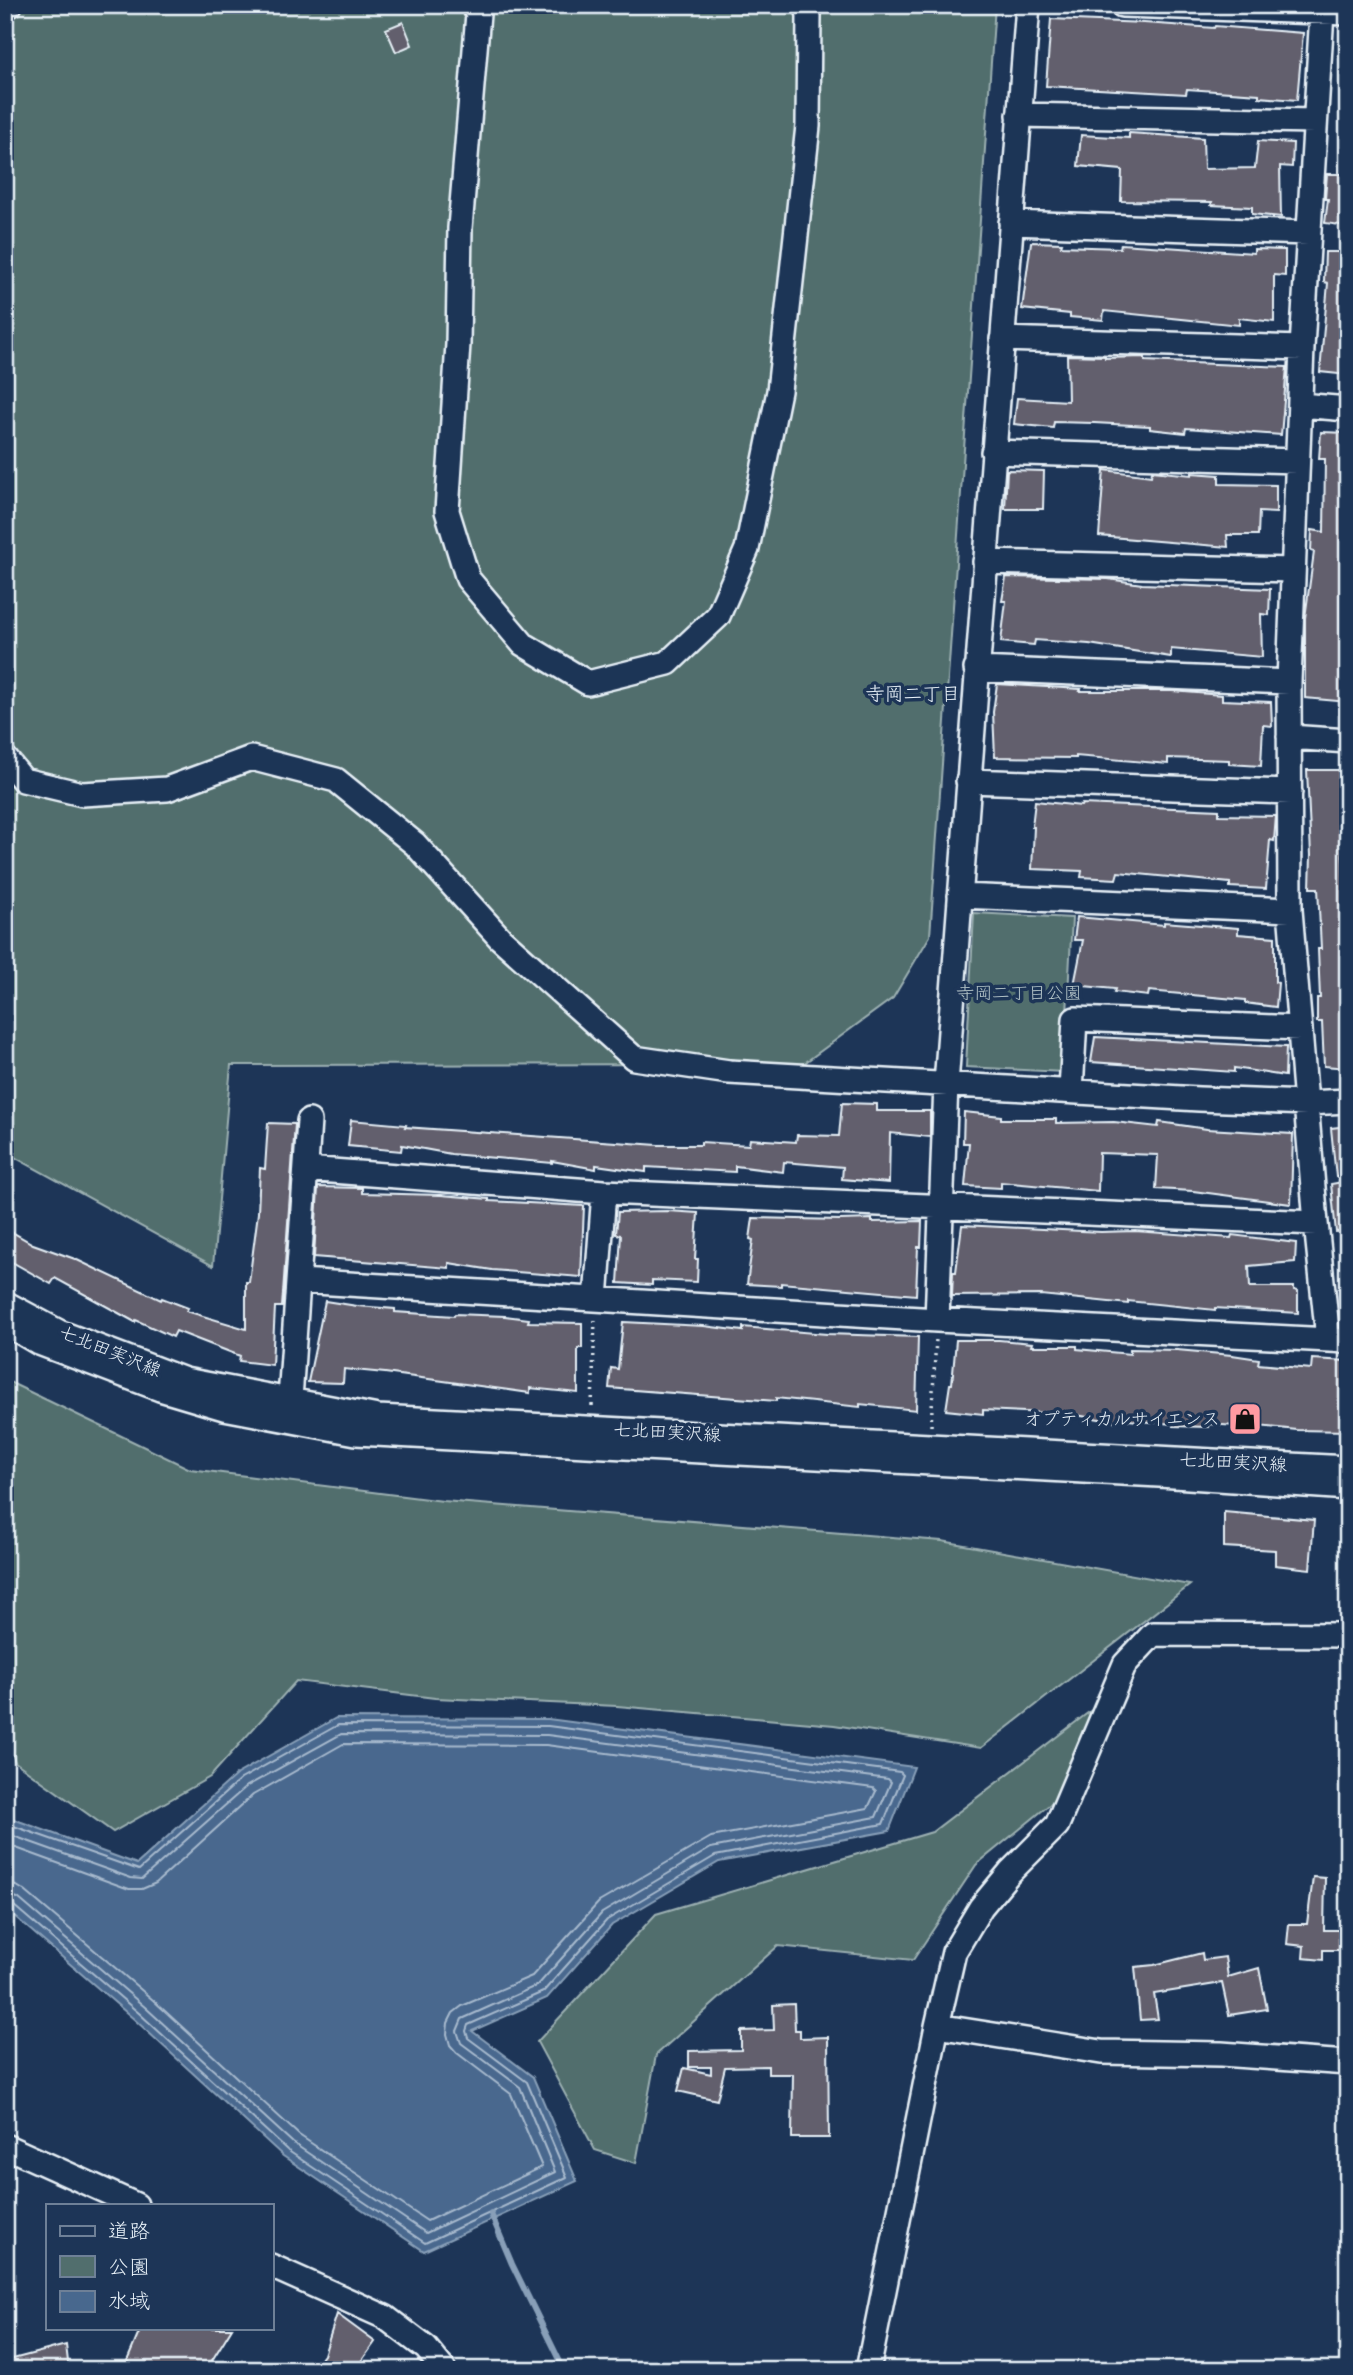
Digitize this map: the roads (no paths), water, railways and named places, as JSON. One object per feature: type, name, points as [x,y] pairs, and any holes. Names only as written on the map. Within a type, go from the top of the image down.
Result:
[{"type":"street","points":[[5,7],[10,5]]},
{"type":"street","points":[[473,5],[478,13],[460,228],[458,344],[447,511],[468,579],[523,644],[589,683],[668,663],[718,616],[747,550],[779,391],[808,126],[809,15],[806,5]]},
{"type":"street","points":[[937,1320],[946,1084],[1028,5]]},
{"type":"street","points":[[1122,5],[1348,13]]},
{"type":"street","points":[[299,1281],[937,1320],[1338,1340],[1316,1223],[1290,910],[1289,682],[1302,348],[1322,12]]},
{"type":"street","points":[[1019,115],[1315,121]]},
{"type":"street","points":[[1011,223],[1308,233]]},
{"type":"street","points":[[1002,339],[1302,348]]},
{"type":"street","points":[[1300,405],[1348,408]]},
{"type":"street","points":[[993,452],[1297,461]]},
{"type":"street","points":[[985,562],[1293,570]]},
{"type":"street","points":[[976,669],[1289,682]]},
{"type":"street","points":[[1289,737],[1348,741]]},
{"type":"street","points":[[5,758],[23,780],[82,794],[167,789],[251,758],[336,780],[415,844],[500,938],[634,1058],[729,1072],[1307,1103],[1348,1101]]},
{"type":"street","points":[[968,781],[1290,792]]},
{"type":"street","points":[[960,896],[1290,910]]},
{"type":"street","points":[[1071,1091],[1074,1019],[1300,1028]]},
{"type":"street","points":[[290,1411],[309,1121]]},
{"type":"street","points":[[306,1169],[604,1192],[1316,1223]]},
{"type":"street","points":[[596,1299],[604,1192]]},
{"type":"street","name":"七北田実沢線","points":[[5,1303],[59,1332],[185,1380],[290,1411],[1348,1468]]},
{"type":"street","points":[[5,1323],[39,1343],[160,1389],[224,1408],[290,1411],[356,1433],[1159,1475],[1348,1488]]},
{"type":"street","points":[[868,2370],[954,1952],[981,1907],[1010,1872],[1057,1825],[1125,1664],[1153,1634],[1348,1635]]},
{"type":"street","points":[[937,2026],[1101,2052],[1221,2054],[1348,2063]]},
{"type":"street","points":[[5,2146],[134,2204]]},
{"type":"street","points":[[273,2267],[385,2317],[426,2348],[444,2370]]},
{"type":"water","points":[[336,1718],[548,1719],[914,1767],[889,1831],[719,1862],[612,1925],[547,1998],[472,2031],[533,2077],[577,2181],[424,2251],[283,2156],[135,2020],[5,1908],[5,1816],[137,1864],[237,1774]]},
{"type":"waterway","points":[[491,2214],[512,2264],[564,2370]]},
{"type":"place","name":"オプティカルサイエンス","points":[[1245,1419]]},
{"type":"district","name":"寺岡二丁目","points":[[913,693]]},
{"type":"park label","name":"寺岡二丁目公園","points":[[1019,993]]}]
